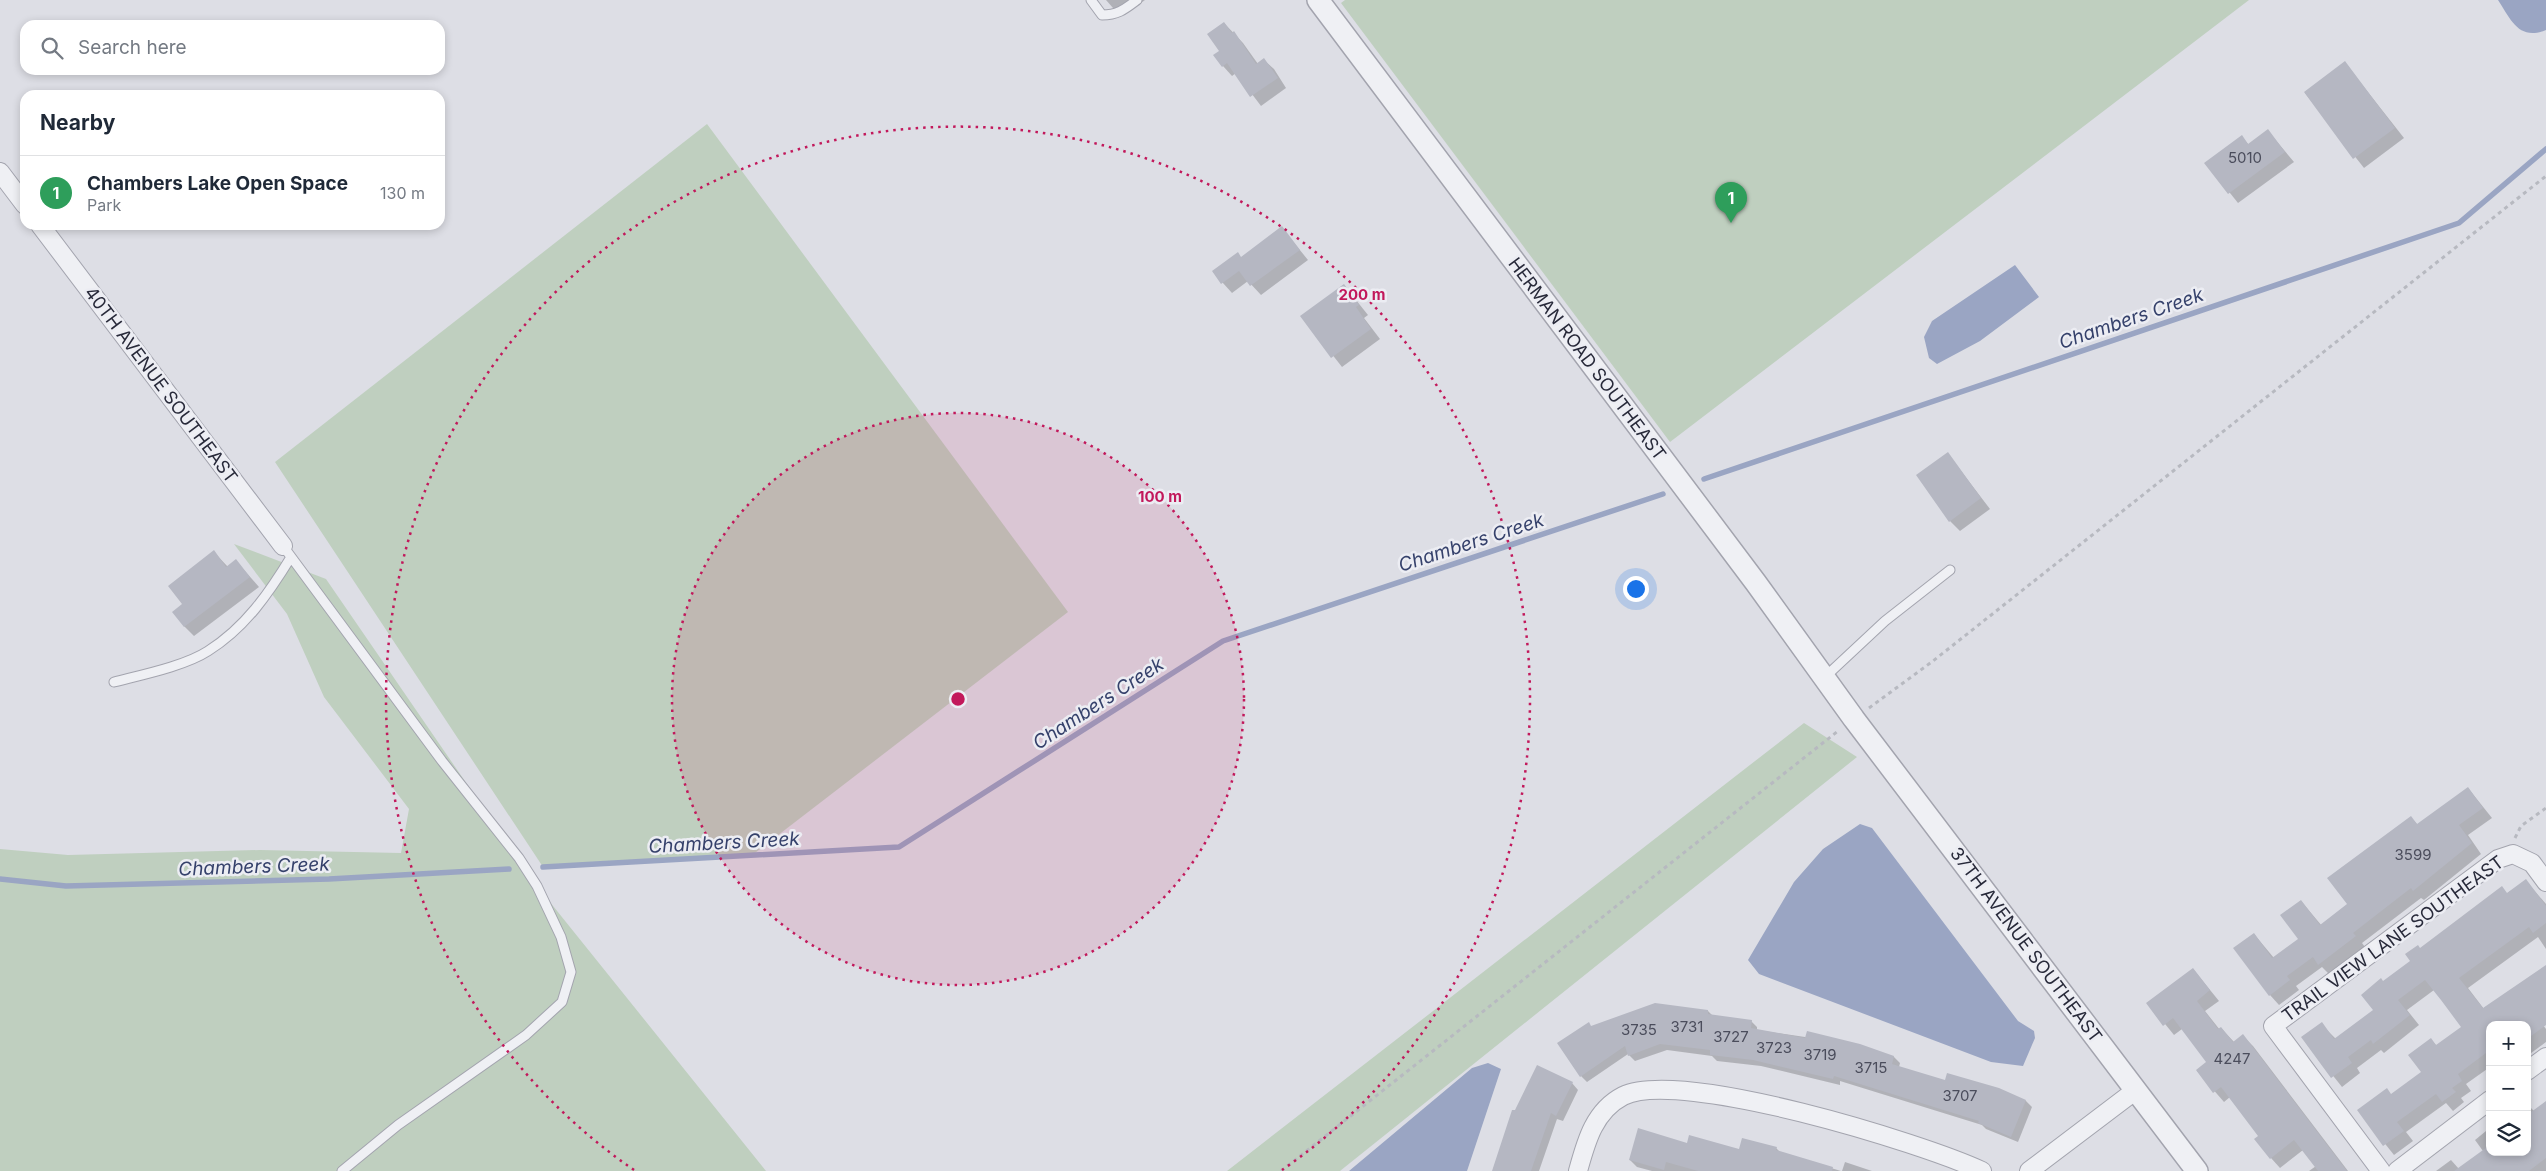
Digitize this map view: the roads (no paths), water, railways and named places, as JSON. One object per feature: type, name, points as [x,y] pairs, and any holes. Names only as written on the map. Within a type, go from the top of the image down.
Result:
[{"type":"street","name":"HERMAN ROAD SOUTHEAST","points":[[1318,0],[1825,677],[1853,720]]},
{"type":"street","points":[[0,172],[20,198]]},
{"type":"street","name":"40TH AVENUE SOUTHEAST","points":[[44,230],[287,551]]},
{"type":"street","name":"37TH AVENUE SOUTHEAST","points":[[1853,720],[2198,1171]]},
{"type":"street","name":"TRAIL VIEW LANE SOUTHEAST","points":[[2381,1171],[2273,1026],[2498,859],[2513,854],[2532,863],[2546,882]]},
{"type":"street","points":[[2531,1068],[2546,1057]]},
{"type":"street","points":[[1578,1171],[1587,1137],[1596,1121],[1610,1105],[1633,1092],[1659,1088],[1716,1096],[1811,1115],[1935,1152],[1982,1171]]},
{"type":"street","points":[[2029,1171],[2136,1090]]},
{"type":"street","points":[[2397,1171],[2486,1103]]},
{"type":"lane","points":[[1091,0],[1102,15],[1121,13],[1138,0]]},
{"type":"lane","points":[[114,682],[164,669],[208,652],[254,611],[287,551],[442,761],[519,858],[537,886],[561,937],[571,972],[562,1002],[526,1035],[398,1125],[342,1171]]},
{"type":"lane","points":[[1825,677],[1885,621],[1950,570]]},
{"type":"water","points":[[2498,0],[2546,0],[2546,30],[2537,33],[2522,31],[2512,21]]},
{"type":"water","points":[[2015,265],[2039,297],[1980,341],[1937,364],[1929,358],[1924,337],[1932,321]]},
{"type":"water","points":[[1860,824],[1872,828],[2018,1021],[2034,1031],[2035,1038],[2023,1066],[1991,1062],[1759,974],[1748,960],[1794,882],[1823,849]]},
{"type":"water","points":[[1488,1063],[1501,1069],[1467,1171],[1349,1171],[1472,1068]]},
{"type":"waterway","name":"Chambers Creek","points":[[1704,479],[2459,223],[2546,149]]},
{"type":"waterway","name":"Chambers Creek","points":[[543,867],[899,847],[1223,641],[1663,494]]},
{"type":"waterway","name":"Chambers Creek","points":[[0,879],[66,886],[329,879],[509,869]]},
{"type":"place","name":"Chambers Lake Open Space","points":[[1731,223]]}]
